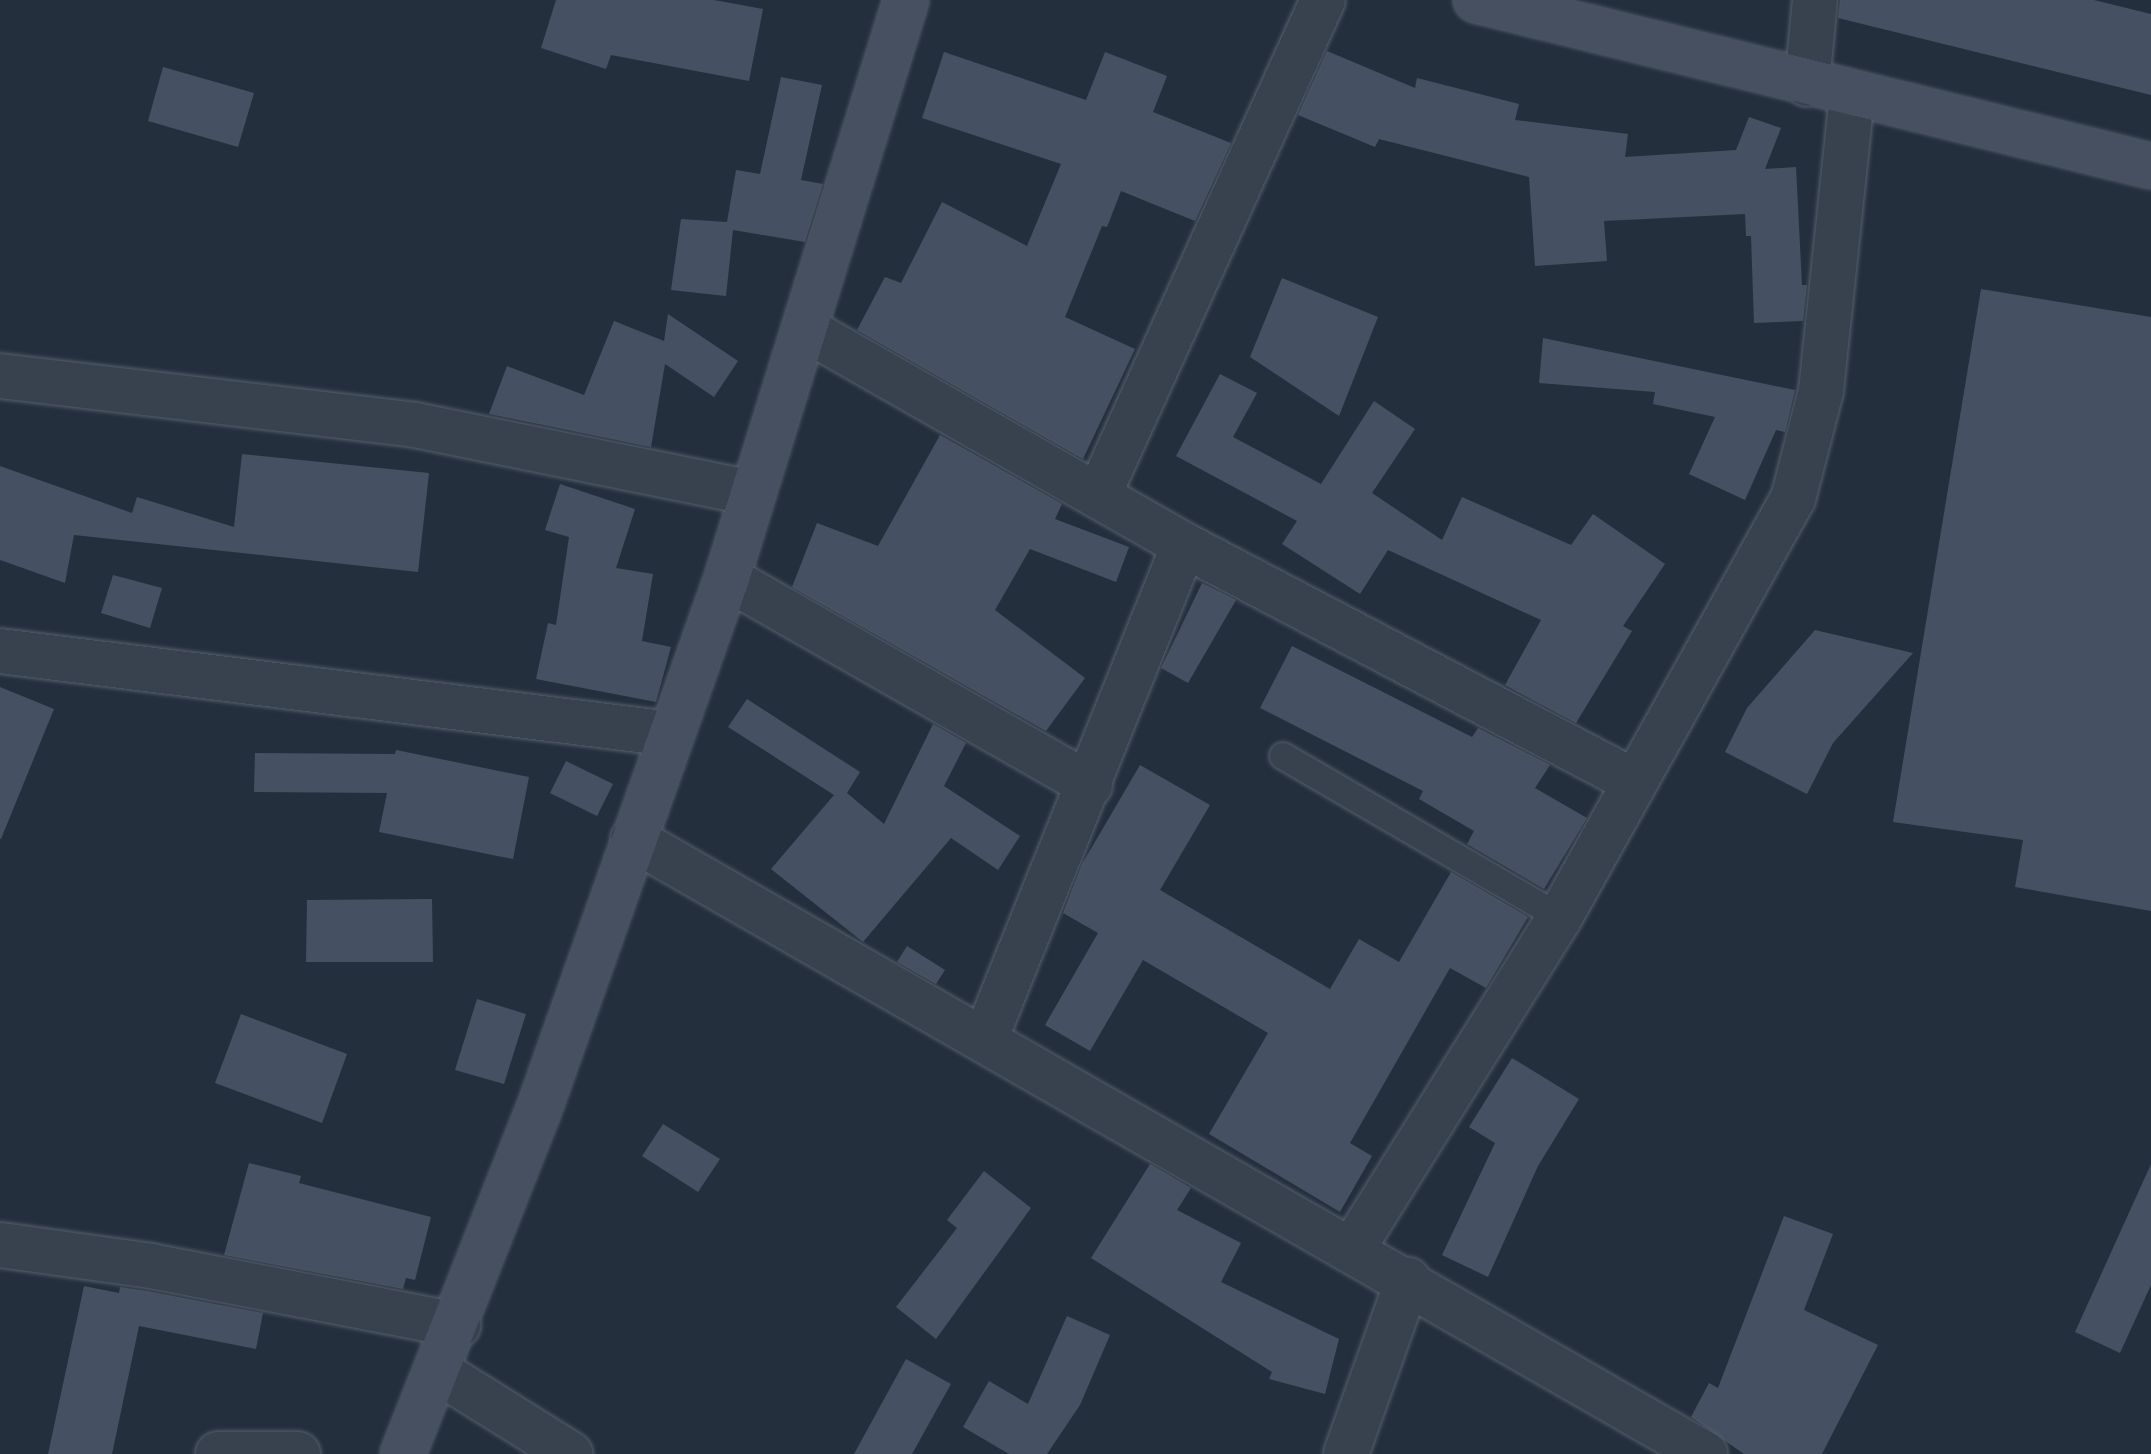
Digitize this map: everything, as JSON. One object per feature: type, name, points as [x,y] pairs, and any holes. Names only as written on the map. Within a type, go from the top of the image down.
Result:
[{"type":"street","points":[[403,1454],[458,1325],[727,578],[807,330],[906,0]]},
{"type":"street","points":[[1099,494],[1323,0]]},
{"type":"street","points":[[1476,0],[1852,96],[2151,166]]},
{"type":"street","points":[[1807,84],[1815,0]]},
{"type":"street","points":[[1353,1248],[1560,917],[1793,499],[1821,391],[1852,96]]},
{"type":"street","points":[[807,330],[1184,545],[1635,782]]},
{"type":"street","points":[[0,376],[415,425],[752,493]]},
{"type":"street","points":[[986,1037],[1184,545]]},
{"type":"street","points":[[727,578],[1090,785]]},
{"type":"street","points":[[0,651],[671,734]]},
{"type":"street","points":[[633,839],[986,1037],[1705,1454]]},
{"type":"street","points":[[0,1245],[208,1276],[458,1325]]},
{"type":"street","points":[[1346,1454],[1408,1280]]},
{"type":"street","points":[[439,1372],[570,1454]]},
{"type":"street","points":[[218,1454],[298,1454]]},
{"type":"lane","points":[[1283,756],[1560,917]]},
{"type":"building","points":[[556,0],[714,0],[763,9],[749,81],[611,55],[606,69],[541,48]]},
{"type":"building","points":[[1840,0],[2094,0],[2151,14],[2151,95],[1838,18]]},
{"type":"building","points":[[1327,51],[1415,88],[1417,78],[1519,104],[1515,120],[1628,134],[1625,157],[1736,150],[1749,117],[1781,128],[1765,169],[1796,167],[1802,285],[1807,285],[1803,321],[1754,323],[1751,236],[1746,236],[1745,214],[1604,221],[1607,261],[1535,266],[1529,177],[1379,139],[1375,147],[1298,115]]},
{"type":"building","points":[[944,52],[1086,100],[1105,52],[1167,76],[1153,112],[1231,143],[1195,221],[1121,191],[1107,227],[1102,226],[1065,317],[1135,349],[1083,459],[857,330],[885,277],[901,283],[942,202],[1027,246],[1061,164],[922,118]]},
{"type":"building","points":[[163,67],[254,93],[238,147],[148,121]]},
{"type":"building","points":[[781,77],[822,85],[801,180],[823,184],[805,242],[733,230],[726,296],[671,290],[681,219],[727,222],[736,170],[760,174]]},
{"type":"building","points":[[1282,278],[1378,317],[1339,416],[1250,357]]},
{"type":"building","points":[[1981,289],[2151,317],[2151,911],[2015,887],[2023,840],[1893,822]]},
{"type":"building","points":[[668,314],[738,361],[714,397],[665,364],[651,447],[489,414],[507,366],[584,395],[614,321],[664,341]]},
{"type":"building","points":[[1543,338],[1795,390],[1785,432],[1776,430],[1745,500],[1689,474],[1715,417],[1653,404],[1655,392],[1539,383]]},
{"type":"building","points":[[1220,374],[1257,393],[1233,437],[1321,484],[1374,401],[1415,429],[1372,493],[1442,540],[1462,497],[1571,545],[1593,514],[1665,564],[1623,626],[1632,631],[1576,723],[1505,685],[1541,620],[1388,550],[1360,594],[1282,544],[1297,521],[1176,456]]},
{"type":"building","points":[[940,435],[1062,504],[1055,519],[1129,547],[1116,582],[1030,549],[995,610],[1085,678],[1046,731],[792,587],[817,523],[878,546]]},
{"type":"building","points":[[242,454],[429,473],[418,572],[74,535],[65,583],[0,560],[0,466],[132,513],[137,497],[234,527]]},
{"type":"building","points":[[560,484],[635,509],[616,568],[653,574],[642,641],[671,647],[656,702],[536,679],[548,623],[556,625],[569,537],[545,530]]},
{"type":"building","points":[[113,575],[162,588],[150,628],[101,613]]},
{"type":"building","points":[[1202,583],[1236,600],[1188,683],[1161,668]]},
{"type":"building","points":[[1815,630],[1913,653],[1833,743],[1807,794],[1725,752],[1747,708]]},
{"type":"building","points":[[1292,646],[1472,737],[1478,728],[1550,765],[1535,788],[1587,818],[1544,889],[1467,844],[1474,831],[1419,799],[1423,791],[1260,708]]},
{"type":"building","points":[[0,687],[54,709],[1,839],[0,839]]},
{"type":"building","points":[[747,699],[860,772],[847,793],[884,824],[933,724],[966,743],[944,786],[1020,836],[998,870],[951,838],[863,942],[771,869],[834,795],[728,727]]},
{"type":"building","points":[[396,750],[529,777],[513,859],[379,832],[387,793],[254,792],[255,753],[395,754]]},
{"type":"building","points":[[566,761],[613,784],[597,816],[550,793]]},
{"type":"building","points":[[1140,765],[1210,805],[1160,890],[1330,989],[1359,939],[1399,962],[1451,872],[1528,917],[1486,988],[1450,968],[1350,1143],[1372,1156],[1340,1212],[1209,1134],[1268,1033],[1143,960],[1090,1051],[1045,1025],[1098,933],[1063,913],[1082,864]]},
{"type":"building","points":[[432,899],[433,962],[306,962],[307,900]]},
{"type":"building","points":[[907,946],[945,970],[936,984],[897,962]]},
{"type":"building","points":[[477,999],[526,1014],[504,1084],[455,1070]]},
{"type":"building","points":[[241,1014],[347,1054],[322,1123],[215,1083]]},
{"type":"building","points":[[1512,1058],[1579,1099],[1538,1166],[1488,1277],[1442,1255],[1495,1143],[1469,1127]]},
{"type":"building","points":[[663,1124],[720,1159],[698,1192],[642,1156]]},
{"type":"building","points":[[249,1163],[301,1176],[299,1183],[431,1217],[415,1280],[406,1278],[403,1289],[224,1255]]},
{"type":"building","points":[[1150,1164],[1191,1188],[1177,1210],[1241,1243],[1221,1282],[1339,1339],[1325,1394],[1269,1379],[1272,1372],[1091,1258]]},
{"type":"building","points":[[2151,1164],[2151,1285],[2120,1353],[2075,1332]]},
{"type":"building","points":[[984,1171],[1031,1208],[936,1339],[896,1307],[957,1228],[947,1220]]},
{"type":"building","points":[[1784,1216],[1833,1234],[1804,1310],[1878,1345],[1822,1454],[1744,1454],[1691,1417],[1709,1383],[1718,1388]]},
{"type":"building","points":[[84,1286],[119,1293],[120,1287],[147,1291],[263,1313],[256,1349],[139,1326],[112,1454],[48,1454]]},
{"type":"building","points":[[1067,1316],[1110,1335],[1080,1405],[1047,1454],[1009,1454],[963,1427],[989,1381],[1028,1404]]},
{"type":"building","points":[[906,1359],[951,1384],[912,1454],[854,1454]]}]
